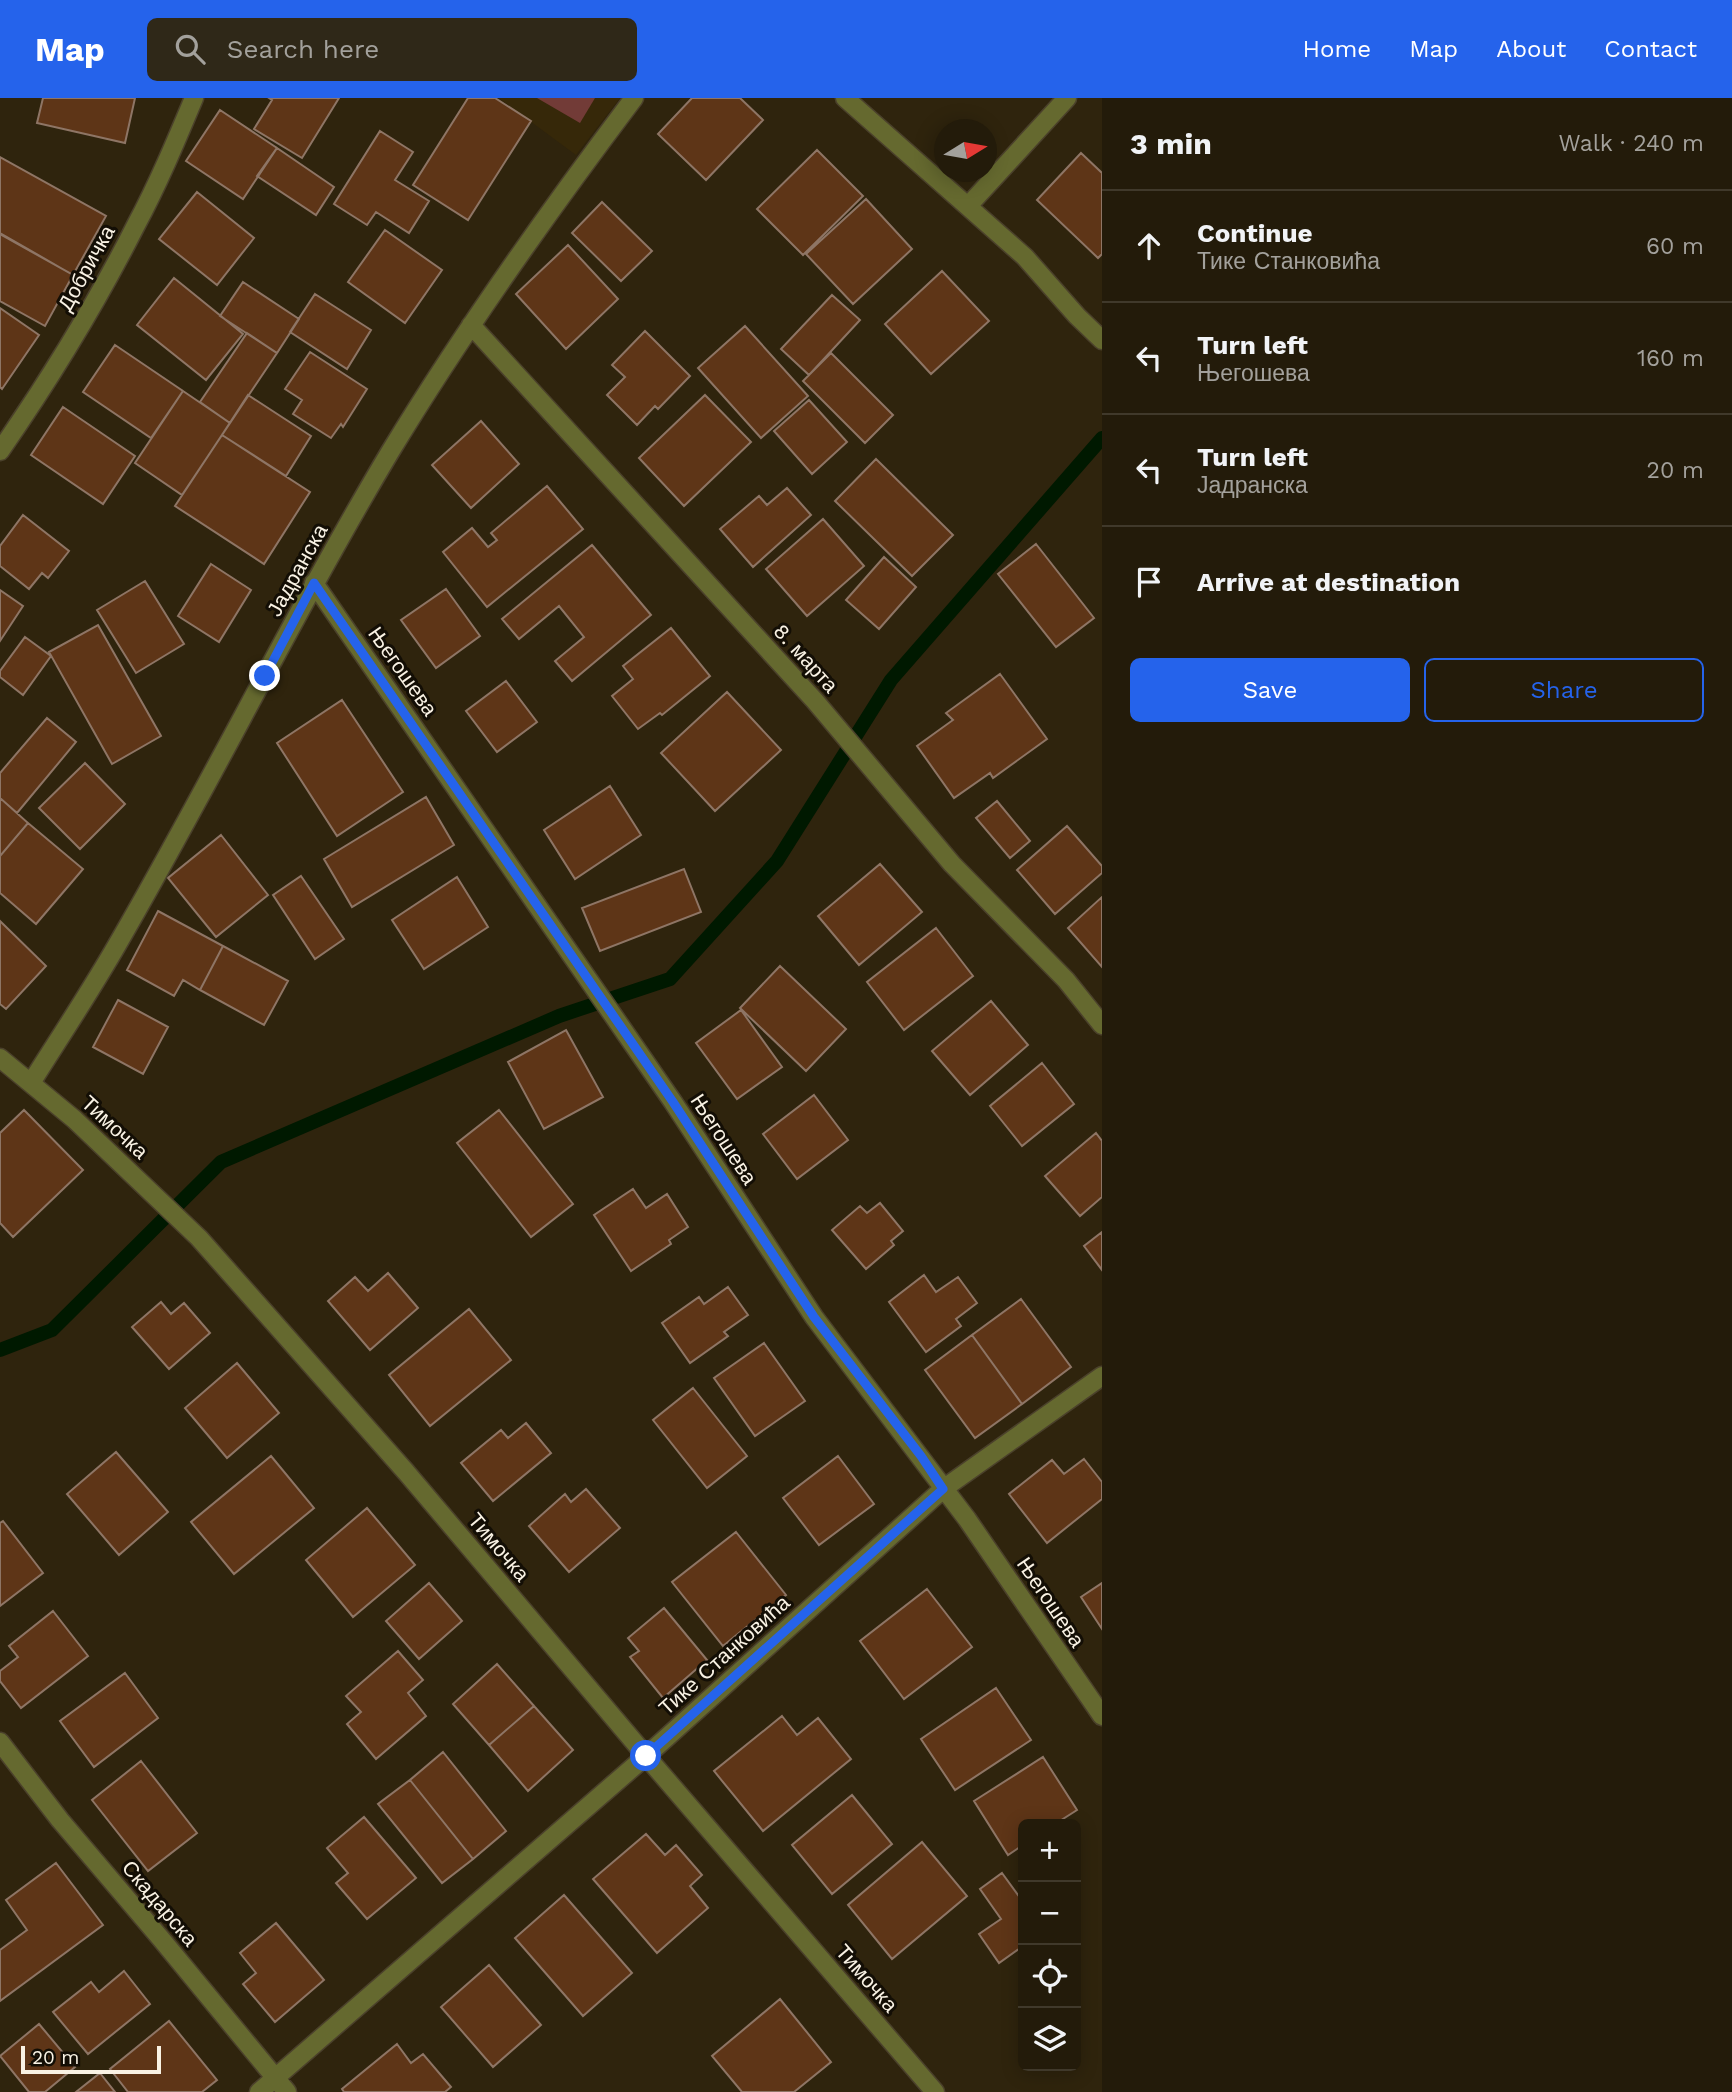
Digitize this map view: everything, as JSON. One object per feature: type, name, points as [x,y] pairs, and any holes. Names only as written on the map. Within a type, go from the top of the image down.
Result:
[{"type":"street","name":"Добричка","points":[[0,451],[37,396],[136,226],[194,98]]},
{"type":"street","name":"Јадранска","points":[[31,1083],[118,943],[314,583],[392,449],[471,325],[634,98]]},
{"type":"street","points":[[845,98],[1025,257],[1102,340]]},
{"type":"street","points":[[968,206],[1067,98]]},
{"type":"street","name":"8. марта","points":[[471,325],[763,643],[952,864],[1066,980],[1102,1025]]},
{"type":"street","name":"Његошева","points":[[314,583],[622,1028],[814,1317],[967,1519],[1102,1716]]},
{"type":"street","name":"Тимочка","points":[[0,1058],[74,1119],[194,1233],[406,1472],[935,2092]]},
{"type":"street","name":"Тике Станковића","points":[[259,2092],[281,2085],[943,1489],[1102,1376]]},
{"type":"street","name":"Скадарска","points":[[0,1742],[60,1820],[281,2085]]},
{"type":"shaded area","points":[[499,98],[620,98],[576,155]]},
{"type":"shaded area","points":[[537,98],[595,98],[580,123]]},
{"type":"building","points":[[43,98],[135,98],[125,143],[37,123]]},
{"type":"building","points":[[269,98],[339,98],[302,158],[254,129],[272,100]]},
{"type":"building","points":[[468,98],[495,98],[531,121],[468,220],[413,185]]},
{"type":"building","points":[[692,98],[740,98],[763,120],[706,180],[658,134]]},
{"type":"building","points":[[220,110],[277,148],[243,199],[186,161]]},
{"type":"building","points":[[380,131],[413,152],[395,180],[429,201],[409,233],[376,212],[367,225],[334,204]]},
{"type":"building","points":[[277,148],[334,187],[316,215],[257,176]]},
{"type":"building","points":[[817,150],[863,196],[803,255],[757,209]]},
{"type":"building","points":[[1081,153],[1102,173],[1102,254],[1098,258],[1037,200]]},
{"type":"building","points":[[0,157],[106,216],[73,275],[0,233]]},
{"type":"building","points":[[197,192],[254,238],[217,285],[159,239]]},
{"type":"building","points":[[866,199],[912,249],[853,304],[806,254]]},
{"type":"building","points":[[602,202],[652,251],[621,281],[572,233]]},
{"type":"building","points":[[385,230],[442,270],[405,323],[348,282]]},
{"type":"building","points":[[0,234],[73,275],[45,326],[0,301]]},
{"type":"building","points":[[568,245],[618,299],[566,349],[516,294]]},
{"type":"building","points":[[942,271],[989,321],[931,374],[885,324]]},
{"type":"building","points":[[174,278],[243,334],[206,380],[137,325]]},
{"type":"building","points":[[243,282],[299,319],[277,353],[220,316]]},
{"type":"building","points":[[315,294],[371,330],[347,369],[290,332]]},
{"type":"building","points":[[832,295],[860,320],[809,375],[781,349]]},
{"type":"building","points":[[0,308],[39,335],[2,389],[0,387]]},
{"type":"building","points":[[745,326],[808,396],[761,438],[698,368]]},
{"type":"building","points":[[645,331],[690,376],[658,409],[655,406],[637,425],[607,395],[625,377],[612,365]]},
{"type":"building","points":[[247,333],[277,353],[230,423],[200,402]]},
{"type":"building","points":[[115,345],[183,391],[151,438],[83,392]]},
{"type":"building","points":[[310,352],[367,389],[343,427],[341,424],[331,438],[293,414],[302,400],[285,389]]},
{"type":"building","points":[[831,353],[893,415],[865,443],[803,381]]},
{"type":"building","points":[[183,391],[230,423],[182,495],[135,463]]},
{"type":"building","points":[[248,395],[311,436],[286,476],[222,435]]},
{"type":"building","points":[[705,395],[751,442],[684,506],[639,458]]},
{"type":"building","points":[[809,400],[847,442],[812,474],[774,431]]},
{"type":"building","points":[[63,407],[135,456],[103,504],[31,455]]},
{"type":"building","points":[[481,421],[519,464],[471,508],[432,465]]},
{"type":"building","points":[[222,435],[310,492],[264,564],[175,506]]},
{"type":"building","points":[[876,459],[953,535],[912,576],[835,501]]},
{"type":"building","points":[[547,486],[583,529],[487,607],[443,552],[472,528],[488,547],[497,540],[491,533]]},
{"type":"building","points":[[787,488],[811,515],[753,567],[720,529],[759,496],[767,505]]},
{"type":"building","points":[[23,515],[69,551],[48,578],[42,573],[29,589],[0,566],[0,546]]},
{"type":"building","points":[[823,519],[864,566],[807,616],[766,569]]},
{"type":"building","points":[[1036,544],[1094,618],[1056,647],[998,574]]},
{"type":"building","points":[[592,545],[651,615],[572,681],[555,661],[584,637],[559,606],[519,639],[502,619]]},
{"type":"building","points":[[884,557],[916,587],[879,629],[846,600]]},
{"type":"building","points":[[211,564],[251,590],[219,642],[178,616]]},
{"type":"building","points":[[145,581],[184,644],[136,673],[97,610]]},
{"type":"building","points":[[446,589],[480,636],[436,668],[401,620]]},
{"type":"building","points":[[0,590],[23,606],[0,641]]},
{"type":"building","points":[[98,625],[161,736],[112,764],[49,652]]},
{"type":"building","points":[[671,628],[710,676],[662,715],[660,713],[638,729],[612,696],[633,679],[623,666]]},
{"type":"building","points":[[25,637],[51,656],[23,695],[0,677],[0,671]]},
{"type":"building","points":[[1000,674],[1047,739],[993,778],[990,773],[954,798],[917,746],[953,720],[946,713]]},
{"type":"building","points":[[506,681],[537,722],[497,752],[466,711]]},
{"type":"building","points":[[727,692],[781,750],[715,811],[661,753]]},
{"type":"building","points":[[342,700],[403,792],[337,836],[277,743]]},
{"type":"building","points":[[47,718],[76,742],[17,813],[0,798],[0,773]]},
{"type":"building","points":[[85,763],[125,804],[80,849],[39,808]]},
{"type":"building","points":[[610,786],[641,835],[575,879],[544,830]]},
{"type":"building","points":[[426,797],[454,845],[352,907],[324,859]]},
{"type":"building","points":[[0,798],[28,823],[0,856]]},
{"type":"building","points":[[997,801],[1030,841],[1010,858],[976,818]]},
{"type":"building","points":[[28,823],[83,869],[36,924],[0,893],[0,856]]},
{"type":"building","points":[[1067,826],[1102,866],[1102,873],[1055,914],[1017,870]]},
{"type":"building","points":[[221,835],[268,895],[216,937],[168,878]]},
{"type":"building","points":[[880,864],[922,912],[859,965],[818,916]]},
{"type":"building","points":[[684,869],[701,912],[600,951],[582,908]]},
{"type":"building","points":[[301,876],[344,939],[315,959],[273,895]]},
{"type":"building","points":[[457,877],[488,927],[424,969],[392,920]]},
{"type":"building","points":[[1102,897],[1102,967],[1068,928]]},
{"type":"building","points":[[158,911],[223,946],[200,990],[183,980],[174,996],[127,970]]},
{"type":"building","points":[[0,921],[46,966],[6,1009],[0,1004]]},
{"type":"building","points":[[936,928],[973,976],[904,1030],[867,982]]},
{"type":"building","points":[[223,946],[288,981],[264,1025],[200,990]]},
{"type":"building","points":[[780,966],[846,1029],[806,1071],[740,1008]]},
{"type":"building","points":[[118,1000],[168,1027],[143,1074],[93,1047]]},
{"type":"building","points":[[991,1001],[1028,1045],[970,1095],[932,1051]]},
{"type":"building","points":[[741,1010],[782,1067],[737,1099],[696,1043]]},
{"type":"building","points":[[566,1030],[603,1097],[544,1129],[508,1062]]},
{"type":"building","points":[[1042,1063],[1074,1104],[1022,1146],[990,1106]]},
{"type":"building","points":[[814,1095],[848,1140],[797,1179],[763,1134]]},
{"type":"building","points":[[24,1110],[83,1170],[13,1237],[0,1223],[0,1133]]},
{"type":"building","points":[[499,1110],[573,1204],[531,1237],[457,1143]]},
{"type":"building","points":[[1096,1133],[1102,1141],[1102,1197],[1080,1216],[1045,1176]]},
{"type":"building","points":[[633,1189],[646,1208],[667,1194],[688,1227],[669,1240],[671,1244],[631,1271],[594,1215]]},
{"type":"building","points":[[880,1203],[903,1231],[891,1241],[894,1245],[866,1269],[832,1230],[860,1206],[867,1213]]},
{"type":"building","points":[[1102,1232],[1102,1270],[1084,1246]]},
{"type":"building","points":[[388,1273],[418,1308],[370,1350],[328,1301],[355,1277],[368,1291]]},
{"type":"building","points":[[924,1275],[936,1292],[958,1277],[977,1303],[956,1319],[961,1326],[926,1352],[889,1302]]},
{"type":"building","points":[[728,1287],[748,1315],[724,1332],[728,1336],[690,1363],[662,1323],[699,1297],[704,1304]]},
{"type":"building","points":[[1021,1299],[1071,1367],[1022,1404],[972,1335]]},
{"type":"building","points":[[161,1302],[171,1314],[184,1303],[210,1333],[169,1369],[132,1327]]},
{"type":"building","points":[[469,1309],[511,1360],[430,1426],[389,1375]]},
{"type":"building","points":[[972,1335],[1022,1404],[975,1438],[925,1370]]},
{"type":"building","points":[[764,1343],[805,1401],[755,1436],[714,1378]]},
{"type":"building","points":[[237,1363],[279,1413],[227,1458],[185,1408]]},
{"type":"building","points":[[693,1388],[747,1456],[707,1488],[653,1420]]},
{"type":"building","points":[[526,1423],[551,1453],[493,1501],[461,1463],[501,1430],[508,1438]]},
{"type":"building","points":[[116,1452],[168,1512],[119,1555],[67,1494]]},
{"type":"building","points":[[271,1456],[314,1508],[234,1574],[191,1522]]},
{"type":"building","points":[[838,1456],[874,1504],[819,1545],[783,1498]]},
{"type":"building","points":[[1084,1459],[1102,1482],[1102,1499],[1047,1543],[1009,1494],[1052,1460],[1064,1474]]},
{"type":"building","points":[[586,1489],[620,1528],[569,1572],[529,1526],[565,1494],[571,1502]]},
{"type":"building","points":[[367,1508],[415,1565],[353,1617],[306,1560]]},
{"type":"building","points":[[3,1521],[43,1573],[0,1606],[0,1523]]},
{"type":"building","points":[[736,1532],[786,1595],[723,1646],[672,1582]]},
{"type":"building","points":[[429,1583],[462,1621],[419,1659],[386,1621]]},
{"type":"building","points":[[1102,1583],[1102,1629],[1081,1597]]},
{"type":"building","points":[[927,1589],[972,1647],[904,1699],[860,1641]]},
{"type":"building","points":[[664,1608],[707,1660],[663,1698],[630,1657],[639,1651],[628,1638]]},
{"type":"building","points":[[53,1611],[88,1656],[21,1708],[0,1681],[0,1671],[18,1657],[9,1646]]},
{"type":"building","points":[[398,1651],[423,1680],[408,1693],[426,1716],[376,1759],[347,1724],[361,1712],[346,1696]]},
{"type":"building","points":[[497,1664],[534,1706],[489,1745],[453,1704]]},
{"type":"building","points":[[125,1673],[158,1718],[94,1767],[60,1721]]},
{"type":"building","points":[[996,1688],[1031,1740],[955,1790],[921,1739]]},
{"type":"building","points":[[534,1706],[573,1750],[528,1791],[489,1745]]},
{"type":"building","points":[[782,1716],[797,1735],[818,1718],[851,1759],[763,1831],[714,1771]]},
{"type":"building","points":[[443,1752],[506,1831],[473,1859],[410,1780]]},
{"type":"building","points":[[1043,1757],[1077,1810],[1063,1819],[1018,1819],[1018,1848],[1008,1855],[974,1801]]},
{"type":"building","points":[[141,1761],[197,1833],[148,1871],[92,1800]]},
{"type":"building","points":[[410,1780],[473,1859],[442,1883],[378,1804]]},
{"type":"building","points":[[852,1795],[892,1844],[832,1894],[792,1845]]},
{"type":"building","points":[[364,1817],[416,1878],[367,1919],[336,1883],[348,1873],[327,1848]]},
{"type":"building","points":[[646,1834],[665,1855],[676,1845],[702,1875],[690,1886],[708,1908],[657,1953],[593,1879]]},
{"type":"building","points":[[922,1842],[967,1896],[892,1959],[848,1905]]},
{"type":"building","points":[[56,1863],[103,1925],[0,2001],[0,1950],[27,1930],[6,1900]]},
{"type":"building","points":[[1002,1873],[1018,1895],[1018,1950],[999,1963],[979,1934],[1001,1919],[980,1889]]},
{"type":"building","points":[[564,1895],[632,1973],[583,2016],[515,1938]]},
{"type":"building","points":[[276,1923],[324,1980],[275,2022],[243,1984],[256,1973],[240,1953]]},
{"type":"building","points":[[489,1965],[541,2025],[493,2067],[441,2007]]},
{"type":"building","points":[[124,1971],[150,2004],[88,2054],[53,2012],[91,1982],[99,1992]]},
{"type":"building","points":[[780,1999],[831,2062],[794,2092],[742,2092],[712,2056]]},
{"type":"building","points":[[169,2021],[217,2080],[202,2092],[128,2092],[110,2069]]},
{"type":"building","points":[[39,2024],[75,2067],[45,2092],[29,2092],[0,2056]]},
{"type":"building","points":[[397,2044],[411,2063],[423,2054],[451,2087],[445,2092],[344,2092],[342,2089]]},
{"type":"building","points":[[100,2073],[115,2092],[76,2092]]},
{"type":"waterway","points":[[0,1350],[52,1330],[221,1162],[559,1016],[670,979],[777,861],[891,680],[1102,438]]},
{"type":"route","points":[[265,676],[314,583],[673,1102],[814,1317],[921,1456],[943,1489],[646,1756]]}]
